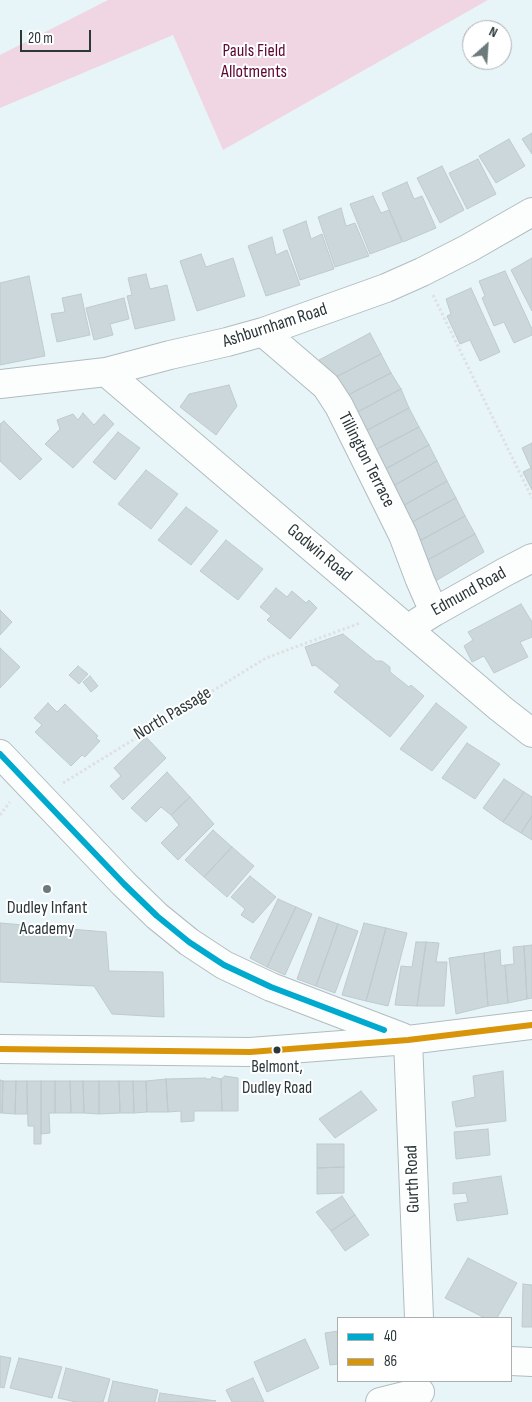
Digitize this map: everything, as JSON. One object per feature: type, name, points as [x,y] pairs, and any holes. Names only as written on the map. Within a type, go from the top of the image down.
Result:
[{"type":"street","name":"Ashburnham Road","points":[[0,384],[106,372],[263,332],[386,288],[422,272],[532,212]]},
{"type":"street","name":"Tillington Terrace","points":[[263,332],[326,386],[339,406],[403,535],[434,612]]},
{"type":"street","name":"Godwin Road","points":[[106,372],[500,708],[532,733]]},
{"type":"street","name":"Edmund Road","points":[[398,620],[434,612],[532,558]]},
{"type":"street","points":[[0,754],[124,884],[157,916],[189,942],[224,965],[271,987],[408,1040]]},
{"type":"street","points":[[0,1049],[250,1052],[408,1040],[532,1024]]},
{"type":"street","name":"Gurth Road","points":[[408,1040],[418,1317]]},
{"type":"street","points":[[512,1361],[532,1362]]},
{"type":"street","points":[[380,1402],[420,1391]]},
{"type":"path","points":[[422,272],[532,498]]},
{"type":"path","name":"North Passage","points":[[81,771],[266,658],[398,620]]},
{"type":"path","points":[[0,814],[13,798]]},
{"type":"green space","name":"Pauls Field Allotments","points":[[108,0],[488,0],[223,150],[173,35],[0,108],[0,55]]},
{"type":"building","points":[[532,133],[532,154],[522,139]]},
{"type":"building","points":[[509,139],[525,166],[496,183],[479,156]]},
{"type":"building","points":[[478,159],[496,194],[467,209],[449,173]]},
{"type":"building","points":[[442,166],[464,210],[440,223],[417,178]]},
{"type":"building","points":[[407,182],[414,199],[422,196],[436,228],[403,242],[382,193]]},
{"type":"building","points":[[373,196],[381,213],[389,210],[402,242],[370,254],[350,204]]},
{"type":"building","points":[[341,208],[346,226],[355,223],[369,256],[335,267],[318,217]]},
{"type":"building","points":[[306,221],[311,239],[322,234],[334,269],[300,280],[283,230]]},
{"type":"building","points":[[272,237],[276,255],[287,250],[300,285],[266,296],[248,246]]},
{"type":"building","points":[[201,254],[206,267],[233,258],[245,296],[197,311],[180,261]]},
{"type":"building","points":[[532,258],[532,311],[511,270]]},
{"type":"building","points":[[505,271],[532,329],[532,335],[514,343],[504,322],[494,326],[482,298],[485,296],[479,281]]},
{"type":"building","points":[[146,274],[150,289],[167,285],[175,320],[135,329],[127,296],[132,295],[128,278]]},
{"type":"building","points":[[29,276],[45,356],[0,365],[0,283]]},
{"type":"building","points":[[471,288],[500,352],[480,361],[470,340],[460,344],[447,316],[451,314],[446,299]]},
{"type":"building","points":[[81,294],[90,335],[57,342],[51,314],[65,312],[62,298]]},
{"type":"building","points":[[124,298],[129,319],[110,324],[113,335],[94,340],[86,308]]},
{"type":"building","points":[[370,333],[381,354],[330,380],[319,360]]},
{"type":"building","points":[[381,354],[391,373],[340,399],[330,380]]},
{"type":"building","points":[[391,373],[401,389],[350,416],[340,399]]},
{"type":"building","points":[[229,385],[237,406],[216,435],[180,407],[189,394]]},
{"type":"building","points":[[401,389],[409,408],[360,434],[350,416]]},
{"type":"building","points":[[409,408],[419,427],[371,452],[360,434]]},
{"type":"building","points":[[83,413],[94,425],[104,414],[114,424],[73,468],[45,444],[60,429],[57,420],[73,414],[78,420]]},
{"type":"building","points":[[4,421],[42,459],[20,480],[0,461],[0,424]]},
{"type":"building","points":[[419,427],[429,445],[380,472],[371,452]]},
{"type":"building","points":[[118,432],[140,448],[115,480],[93,462]]},
{"type":"building","points":[[532,443],[532,490],[523,472],[531,468],[522,448]]},
{"type":"building","points":[[429,445],[437,461],[388,489],[380,472]]},
{"type":"building","points":[[437,461],[447,481],[399,508],[388,489]]},
{"type":"building","points":[[146,470],[178,494],[151,529],[118,504]]},
{"type":"building","points":[[447,481],[456,498],[407,525],[399,508]]},
{"type":"building","points":[[456,498],[465,516],[414,544],[407,525]]},
{"type":"building","points":[[186,507],[218,531],[191,565],[158,540]]},
{"type":"building","points":[[465,516],[475,534],[424,562],[414,544]]},
{"type":"building","points":[[475,534],[484,552],[434,582],[424,562]]},
{"type":"building","points":[[226,540],[263,569],[238,600],[200,571]]},
{"type":"building","points":[[276,588],[287,597],[292,591],[306,603],[309,600],[317,608],[290,639],[267,620],[271,616],[260,607]]},
{"type":"building","points":[[521,604],[532,622],[532,637],[520,642],[528,657],[494,673],[484,656],[472,662],[464,646],[473,640],[468,632]]},
{"type":"building","points":[[0,610],[12,622],[0,635]]},
{"type":"building","points":[[343,634],[376,661],[382,661],[390,667],[390,672],[424,696],[390,737],[334,692],[340,685],[315,665],[312,666],[305,647]]},
{"type":"building","points":[[0,648],[20,667],[0,688]]},
{"type":"building","points":[[78,666],[88,674],[79,684],[69,675]]},
{"type":"building","points":[[90,676],[98,686],[91,692],[83,682]]},
{"type":"building","points":[[48,703],[57,712],[65,704],[98,736],[96,738],[100,741],[85,757],[82,755],[71,766],[35,732],[42,725],[34,718]]},
{"type":"building","points":[[436,703],[467,727],[432,771],[400,749]]},
{"type":"building","points":[[146,737],[166,758],[123,800],[110,786],[121,776],[114,768]]},
{"type":"building","points":[[467,743],[500,764],[475,799],[442,778]]},
{"type":"building","points":[[167,772],[190,797],[171,815],[161,807],[146,822],[131,808]]},
{"type":"building","points":[[504,779],[524,792],[503,822],[483,808]]},
{"type":"building","points":[[524,792],[532,797],[532,816],[521,833],[503,822]]},
{"type":"building","points":[[190,797],[214,824],[178,860],[161,843],[179,825],[171,815]]},
{"type":"building","points":[[532,816],[532,840],[521,833]]},
{"type":"building","points":[[213,830],[232,847],[204,877],[185,860]]},
{"type":"building","points":[[232,847],[254,866],[227,897],[204,877]]},
{"type":"building","points":[[250,876],[276,897],[253,923],[241,915],[245,909],[231,897]]},
{"type":"building","points":[[278,899],[296,907],[267,967],[250,958]]},
{"type":"building","points":[[296,907],[312,914],[285,975],[267,967]]},
{"type":"building","points":[[319,917],[338,924],[316,986],[297,979]]},
{"type":"building","points":[[0,923],[106,932],[109,971],[163,972],[164,1017],[112,1014],[94,986],[0,982]]},
{"type":"building","points":[[364,923],[386,928],[366,1001],[342,995]]},
{"type":"building","points":[[338,924],[358,931],[335,993],[316,986]]},
{"type":"building","points":[[386,928],[407,933],[388,1006],[366,1001]]},
{"type":"building","points":[[416,942],[426,942],[417,1006],[395,1005],[401,966],[412,967]]},
{"type":"building","points":[[426,942],[439,943],[436,962],[447,962],[444,1006],[417,1006]]},
{"type":"building","points":[[532,945],[532,998],[527,999],[524,946]]},
{"type":"building","points":[[524,946],[527,999],[508,1003],[505,965],[514,964],[513,947]]},
{"type":"building","points":[[500,950],[501,966],[505,965],[508,1003],[488,1006],[484,953]]},
{"type":"building","points":[[484,953],[488,1006],[456,1014],[449,958]]},
{"type":"building","points":[[503,1071],[506,1121],[456,1127],[452,1102],[475,1097],[473,1076]]},
{"type":"building","points":[[225,1076],[238,1078],[238,1111],[222,1111],[221,1079]]},
{"type":"building","points":[[212,1077],[221,1079],[222,1111],[194,1111],[194,1121],[181,1122],[181,1111],[168,1112],[166,1079],[211,1079]]},
{"type":"building","points":[[166,1079],[168,1112],[147,1112],[146,1081]]},
{"type":"building","points":[[0,1080],[3,1081],[2,1113],[0,1113]]},
{"type":"building","points":[[3,1081],[16,1081],[15,1114],[2,1113]]},
{"type":"building","points":[[16,1081],[27,1081],[27,1114],[15,1114]]},
{"type":"building","points":[[27,1081],[41,1081],[41,1144],[34,1144],[34,1126],[28,1126]]},
{"type":"building","points":[[41,1081],[55,1081],[55,1113],[49,1113],[50,1133],[41,1134]]},
{"type":"building","points":[[55,1081],[70,1081],[71,1113],[55,1113]]},
{"type":"building","points":[[70,1081],[83,1081],[84,1113],[71,1113]]},
{"type":"building","points":[[83,1081],[99,1081],[99,1114],[84,1113]]},
{"type":"building","points":[[99,1081],[119,1081],[120,1113],[99,1114]]},
{"type":"building","points":[[119,1081],[133,1081],[134,1113],[120,1113]]},
{"type":"building","points":[[133,1081],[146,1081],[147,1112],[134,1113]]},
{"type":"building","points":[[361,1091],[377,1110],[335,1138],[319,1119]]},
{"type":"building","points":[[488,1129],[490,1155],[456,1159],[454,1132]]},
{"type":"building","points":[[317,1144],[344,1144],[344,1167],[317,1168]]},
{"type":"building","points":[[344,1167],[344,1193],[317,1194],[317,1168]]},
{"type":"building","points":[[501,1176],[508,1214],[457,1221],[454,1204],[468,1202],[466,1193],[453,1194],[453,1183]]},
{"type":"building","points":[[342,1196],[355,1215],[331,1231],[316,1212]]},
{"type":"building","points":[[355,1215],[369,1235],[345,1251],[331,1231]]},
{"type":"building","points":[[468,1258],[517,1283],[498,1317],[483,1317],[445,1298]]},
{"type":"building","points":[[523,1284],[532,1285],[532,1327],[522,1327]]},
{"type":"building","points":[[337,1331],[337,1364],[330,1365],[325,1333]]},
{"type":"building","points":[[305,1339],[319,1368],[267,1392],[254,1362]]},
{"type":"building","points":[[0,1356],[11,1358],[4,1388],[0,1387]]},
{"type":"building","points":[[19,1358],[62,1367],[52,1398],[10,1388]]},
{"type":"building","points":[[66,1368],[110,1379],[103,1402],[76,1402],[58,1398]]},
{"type":"building","points":[[253,1378],[264,1402],[232,1402],[226,1390]]},
{"type":"building","points":[[113,1381],[158,1390],[155,1402],[108,1402]]},
{"type":"building","points":[[160,1393],[216,1401],[158,1402]]},
{"type":"transit line","name":"40","points":[[0,754],[124,884],[157,916],[189,942],[224,965],[271,987],[384,1030]]},
{"type":"transit line","name":"86","points":[[0,1049],[250,1052],[408,1040],[532,1025]]},
{"type":"place","name":"Dudley Infant Academy","points":[[47,889]]},
{"type":"place","name":"Belmont, Dudley Road","points":[[277,1050]]}]
